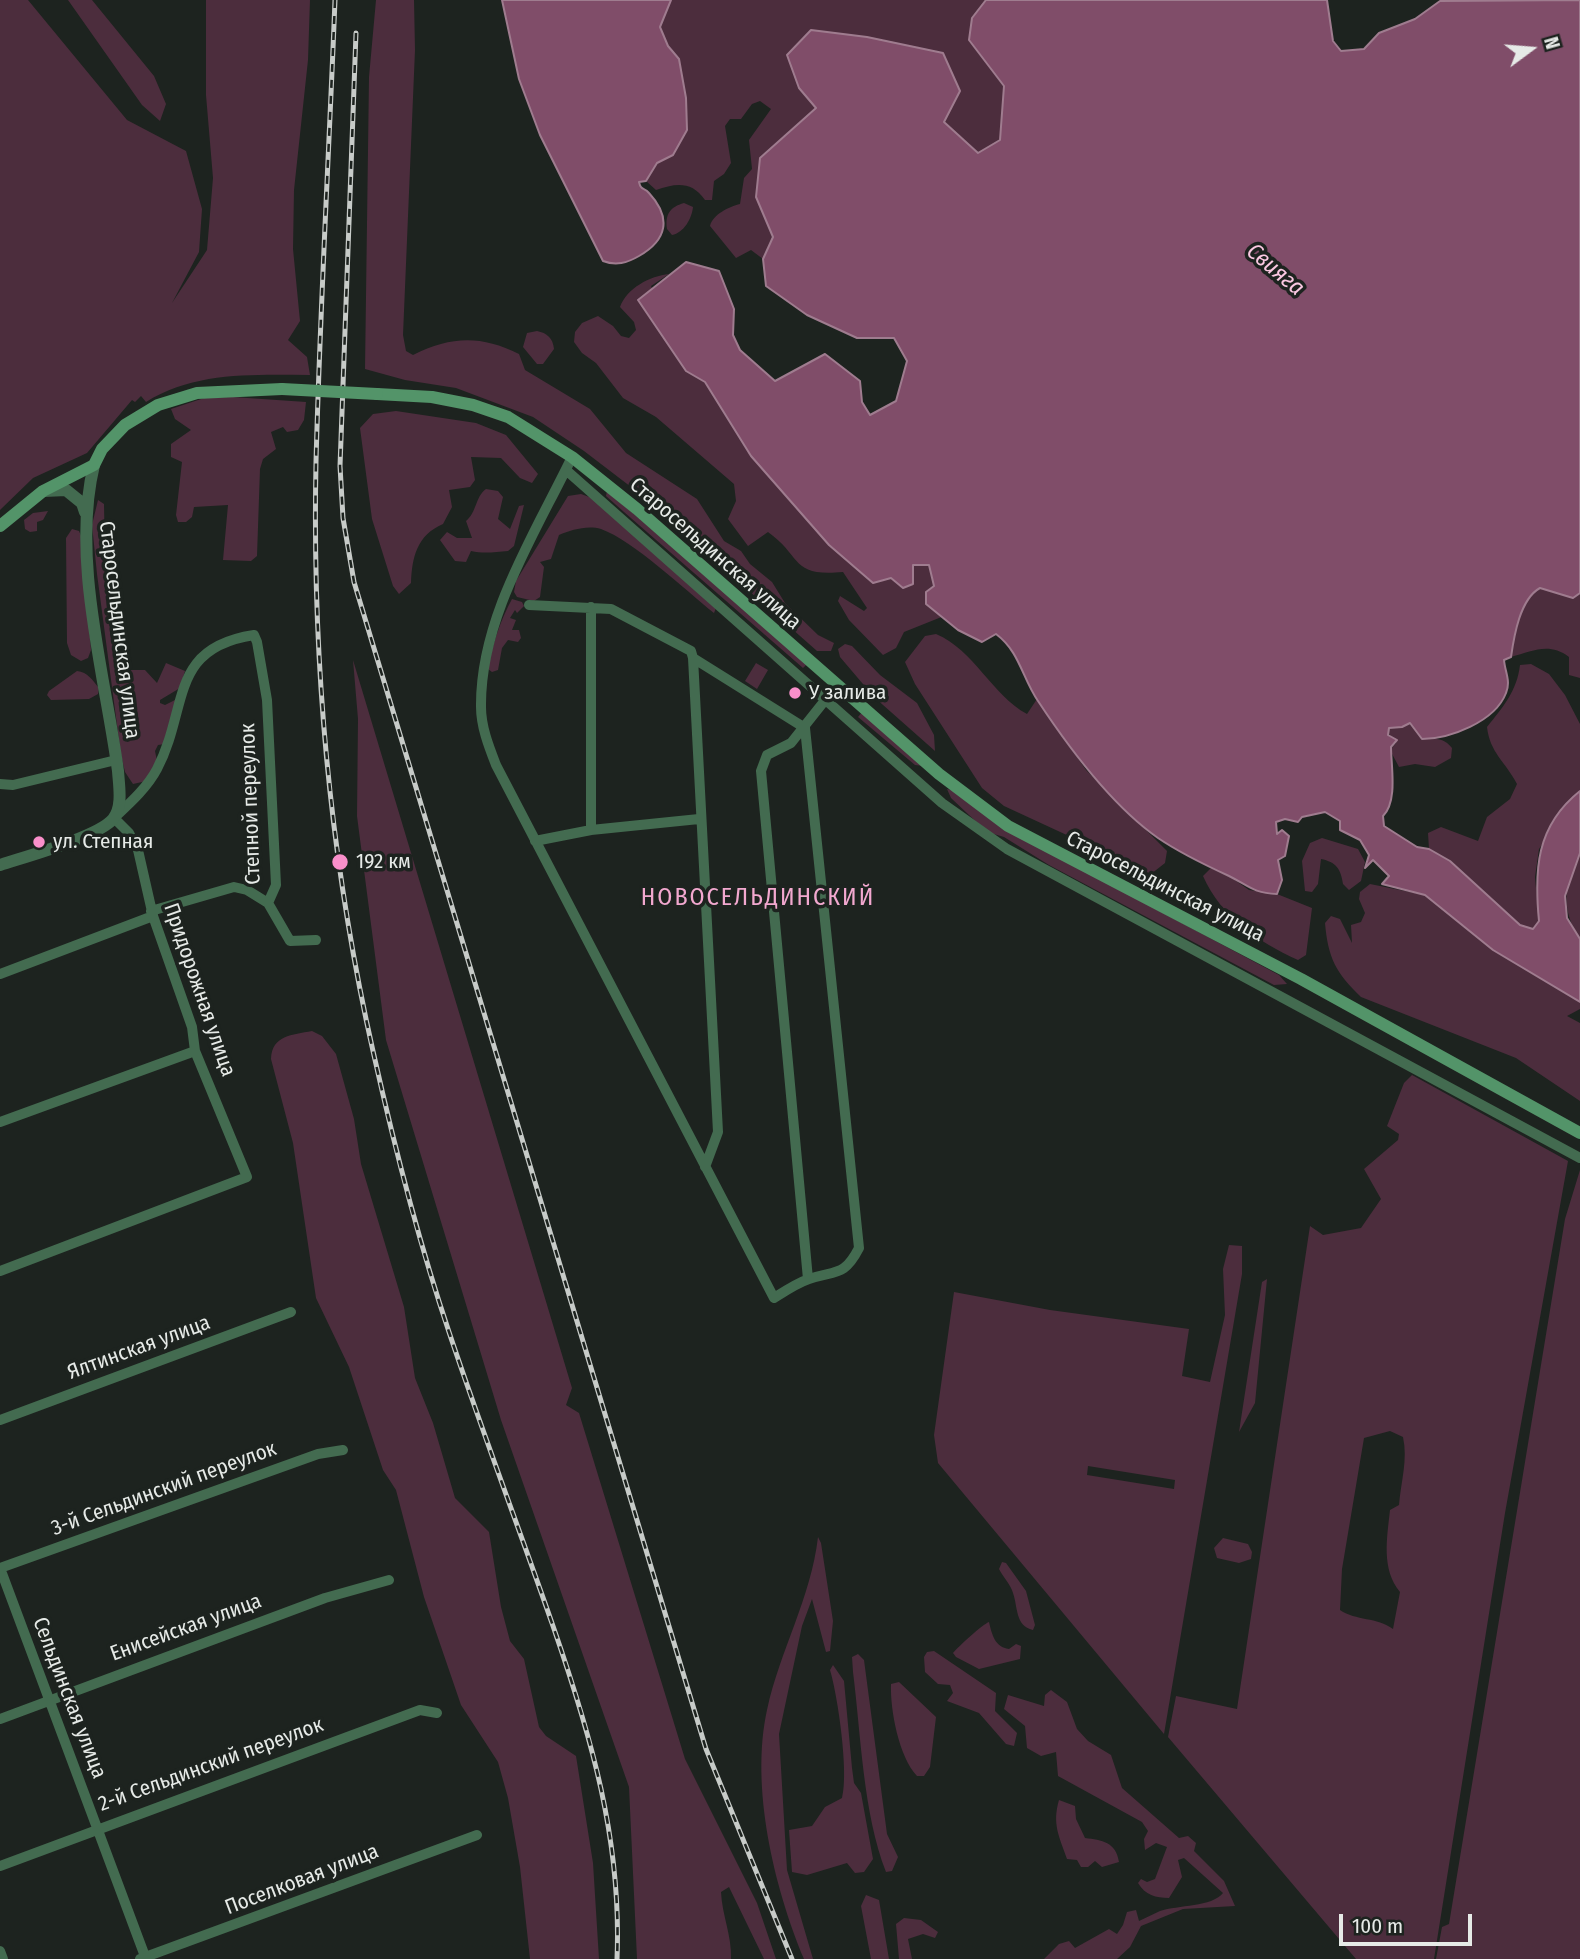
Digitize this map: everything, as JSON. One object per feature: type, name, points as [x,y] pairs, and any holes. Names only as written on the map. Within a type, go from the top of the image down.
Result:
[{"type":"main road","name":"Старосельдинская улица","points":[[94,464],[102,449],[125,425],[158,405],[197,393],[282,389],[432,397],[473,405],[508,417],[572,457],[939,774],[1008,825],[1301,979],[1580,1133]]},
{"type":"main road","points":[[0,526],[43,491],[94,464]]},
{"type":"street","points":[[572,457],[508,589],[492,629],[481,708],[496,765],[774,1298],[808,1279],[839,1273],[852,1263],[859,1248],[805,727]]},
{"type":"street","name":"Старосельдинская улица","points":[[94,464],[86,496],[85,516],[95,624],[116,760],[119,802],[114,818]]},
{"type":"street","points":[[566,470],[926,789],[1007,849],[1580,1158]]},
{"type":"street","points":[[43,491],[65,490],[82,503],[85,516]]},
{"type":"street","points":[[529,606],[611,609],[691,652],[718,1132],[705,1167]]},
{"type":"street","points":[[591,607],[591,830]]},
{"type":"street","name":"Степной переулок","points":[[114,818],[135,798],[157,770],[188,679],[204,652],[218,644],[254,635],[267,700],[269,737],[276,885],[268,903],[290,941],[316,940]]},
{"type":"street","points":[[693,659],[805,727]]},
{"type":"street","points":[[808,1279],[761,771],[767,755],[791,743],[827,699]]},
{"type":"street","points":[[0,784],[13,785],[116,760]]},
{"type":"street","points":[[926,789],[939,774]]},
{"type":"street","points":[[0,865],[90,834],[114,818]]},
{"type":"street","name":"Придорожная улица","points":[[0,1271],[247,1177],[195,1051],[192,1027],[152,914],[138,850],[129,833],[114,818]]},
{"type":"street","points":[[535,841],[591,830],[699,819]]},
{"type":"street","points":[[0,974],[152,914],[234,887],[247,890],[268,903]]},
{"type":"street","points":[[0,1122],[195,1051]]},
{"type":"street","name":"Ялтинская улица","points":[[0,1420],[290,1312]]},
{"type":"street","name":"3-й Сельдинский переулок","points":[[0,1568],[318,1454],[342,1450]]},
{"type":"street","name":"Сельдинская улица","points":[[0,1568],[144,1958]]},
{"type":"street","name":"Енисейская улица","points":[[0,1719],[325,1598],[388,1580]]},
{"type":"street","name":"2-й Сельдинский переулок","points":[[0,1866],[97,1827],[419,1710],[436,1713]]},
{"type":"street","name":"Поселковая улица","points":[[144,1958],[477,1835]]},
{"type":"street","points":[[0,1951],[3,1959]]},
{"type":"shaded area","points":[[0,0],[28,0],[127,120],[186,151],[202,209],[199,252],[172,303],[207,250],[213,178],[206,95],[206,0],[310,0],[308,60],[294,190],[293,249],[300,321],[288,340],[307,357],[310,375],[226,377],[185,385],[146,402],[141,396],[135,402],[132,400],[87,453],[33,478],[0,510]]},
{"type":"shaded area","points":[[68,0],[92,0],[154,76],[166,104],[160,121],[142,105]]},
{"type":"shaded area","points":[[376,0],[414,0],[415,50],[403,335],[406,351],[413,355],[440,344],[466,340],[492,343],[519,354],[525,370],[590,409],[626,453],[697,499],[724,541],[741,551],[750,564],[772,582],[785,603],[818,635],[834,643],[831,651],[817,651],[635,490],[533,417],[456,388],[405,380],[365,369],[369,77]]},
{"type":"shaded area","points":[[671,0],[986,0],[972,18],[969,39],[1004,87],[1001,140],[978,153],[944,122],[943,53],[867,37],[812,31],[799,88],[816,107],[756,197],[773,237],[763,259],[751,250],[736,258],[710,226],[726,209],[740,204],[744,178],[752,169],[749,140],[771,109],[760,101],[752,104],[741,119],[730,119],[725,126],[731,163],[724,174],[714,181],[712,200],[705,200],[695,189],[683,185],[656,190],[646,181],[657,163],[673,155],[679,59],[668,46],[660,27]]},
{"type":"shaded area","points":[[684,203],[693,207],[691,216],[684,228],[672,235],[667,229],[668,215],[672,209]]},
{"type":"shaded area","points":[[669,274],[651,286],[686,371],[705,382],[751,456],[829,545],[873,583],[913,565],[929,565],[934,586],[926,604],[944,616],[904,632],[896,648],[883,655],[849,620],[838,601],[840,596],[864,611],[867,608],[843,572],[826,573],[805,568],[768,532],[748,546],[728,519],[736,501],[734,484],[656,417],[623,398],[596,363],[582,353],[574,342],[575,332],[582,323],[598,316],[613,326],[621,336],[629,338],[636,330],[634,322],[620,307],[623,300],[640,284]]},
{"type":"shaded area","points":[[537,331],[549,337],[554,349],[543,364],[537,364],[523,347],[527,333]]},
{"type":"shaded area","points":[[233,397],[306,402],[304,420],[298,430],[287,432],[283,427],[271,432],[276,449],[263,459],[260,469],[257,556],[251,561],[223,560],[228,505],[194,507],[192,517],[186,522],[178,522],[176,515],[182,462],[171,457],[171,444],[191,430],[175,419],[171,409],[204,398]]},
{"type":"shaded area","points":[[396,411],[476,423],[506,435],[538,474],[532,483],[520,478],[501,458],[471,457],[475,480],[470,487],[449,490],[452,507],[443,524],[427,534],[422,541],[415,556],[411,583],[399,594],[393,586],[372,519],[360,428],[373,414]]},
{"type":"shaded area","points":[[486,489],[498,491],[503,497],[498,519],[510,529],[519,506],[524,505],[514,546],[508,551],[471,551],[466,562],[455,561],[440,540],[447,532],[457,538],[472,538],[466,521]]},
{"type":"shaded area","points":[[607,491],[808,663],[803,668],[606,496]]},
{"type":"shaded area","points":[[581,494],[592,498],[716,608],[714,613],[644,555],[614,535],[596,528],[579,529],[559,535],[551,559],[540,562],[544,567],[540,597],[534,601],[517,597],[514,592],[516,581],[568,496]]},
{"type":"shaded area","points":[[98,500],[104,504],[105,560],[114,604],[120,663],[124,670],[145,670],[157,683],[166,663],[185,671],[180,688],[160,700],[160,703],[165,705],[179,698],[165,744],[158,745],[155,751],[157,761],[151,780],[133,784],[125,772],[121,755],[97,574],[92,525]]},
{"type":"shaded area","points":[[48,511],[43,520],[37,522],[37,531],[30,532],[25,529],[24,520],[33,513]]},
{"type":"shaded area","points":[[72,529],[79,531],[82,538],[91,650],[88,658],[81,661],[71,655],[67,643],[66,538]]},
{"type":"shaded area","points":[[1539,588],[1573,598],[1580,593],[1580,678],[1569,675],[1569,657],[1562,652],[1541,649],[1511,657],[1523,609],[1532,593]]},
{"type":"shaded area","points":[[512,599],[522,602],[524,606],[517,613],[515,610],[510,618],[516,620],[512,630],[519,630],[521,638],[518,642],[508,640],[502,648],[498,670],[492,672],[488,669],[492,651]]},
{"type":"shaded area","points":[[936,634],[961,651],[1003,696],[1027,714],[1037,699],[1086,770],[1167,851],[1165,863],[1151,874],[1004,806],[982,788],[915,684],[905,662],[925,636]]},
{"type":"shaded area","points":[[845,644],[852,646],[880,675],[917,703],[934,735],[935,751],[874,697],[840,657],[838,649]]},
{"type":"shaded area","points":[[353,660],[572,1388],[566,1405],[579,1413],[685,1759],[757,1903],[776,1959],[764,1959],[729,1887],[721,1892],[731,1959],[637,1959],[629,1787],[501,1420],[386,1040],[357,816],[358,719]]},
{"type":"shaded area","points":[[756,663],[768,670],[757,689],[745,681]]},
{"type":"shaded area","points":[[1531,664],[1549,674],[1565,695],[1580,724],[1580,791],[1539,849],[1535,877],[1539,921],[1533,929],[1520,925],[1450,861],[1429,849],[1428,833],[1441,827],[1478,841],[1487,817],[1510,799],[1517,784],[1491,744],[1487,727],[1512,691],[1520,665]]},
{"type":"shaded area","points":[[77,671],[92,679],[99,688],[98,694],[89,699],[51,700],[47,695],[49,691]]},
{"type":"shaded area","points":[[863,711],[923,766],[915,765],[858,717]]},
{"type":"shaded area","points":[[1406,723],[1415,726],[1422,739],[1438,739],[1449,744],[1452,748],[1451,758],[1435,767],[1415,764],[1399,767],[1390,750],[1396,743],[1387,731],[1391,727],[1402,727]]},
{"type":"shaded area","points":[[947,789],[1002,827],[1279,975],[1287,984],[1274,985],[1049,865],[1004,837],[987,832],[951,798]]},
{"type":"shaded area","points":[[1322,838],[1358,849],[1365,862],[1361,881],[1349,890],[1343,884],[1337,867],[1321,859],[1318,884],[1312,892],[1305,891],[1302,861],[1310,843]]},
{"type":"shaded area","points":[[1580,853],[1580,939],[1570,918],[1567,896],[1570,874]]},
{"type":"shaded area","points":[[1211,868],[1249,890],[1277,894],[1312,908],[1306,955],[1298,960],[1242,927],[1220,904],[1203,876]]},
{"type":"shaded area","points":[[1370,884],[1425,895],[1493,950],[1580,1002],[1580,1009],[1567,1016],[1580,1023],[1580,1101],[1516,1058],[1361,997],[1352,988],[1339,972],[1331,955],[1325,923],[1331,916],[1340,919],[1352,943],[1351,925],[1361,922],[1365,913],[1359,899],[1360,892]]},
{"type":"shaded area","points":[[312,1031],[322,1036],[336,1054],[354,1119],[361,1164],[404,1307],[415,1378],[433,1423],[455,1498],[489,1532],[501,1607],[510,1641],[524,1659],[539,1727],[546,1736],[576,1756],[593,1863],[599,1959],[530,1959],[520,1867],[508,1798],[498,1762],[461,1705],[424,1597],[396,1490],[383,1470],[349,1367],[316,1298],[293,1143],[271,1059],[272,1051],[279,1041],[291,1035]]},
{"type":"shaded area","points":[[1412,1075],[1568,1161],[1505,1513],[1434,1959],[1356,1959],[1168,1737],[1176,1696],[1237,1709],[1310,1226],[1323,1235],[1361,1228],[1381,1199],[1364,1169],[1398,1140],[1399,1134],[1387,1126],[1404,1083]],"holes":[[[1390,1431],[1403,1437],[1404,1462],[1399,1505],[1390,1510],[1387,1542],[1390,1573],[1400,1592],[1393,1629],[1340,1610],[1342,1569],[1364,1438]]]},
{"type":"shaded area","points":[[1580,1170],[1580,1959],[1436,1959],[1442,1927],[1449,1924],[1565,1219]]},
{"type":"shaded area","points":[[1229,1245],[1242,1246],[1242,1274],[1164,1734],[938,1463],[934,1435],[954,1292],[1050,1310],[1189,1329],[1182,1376],[1210,1382],[1225,1315],[1223,1269]],"holes":[[[1088,1466],[1175,1480],[1174,1489],[1087,1475]]]},
{"type":"shaded area","points":[[1267,1279],[1255,1403],[1239,1432],[1262,1282]]},
{"type":"shaded area","points":[[818,1537],[833,1621],[830,1651],[826,1652],[812,1599],[802,1626],[779,1734],[787,1870],[813,1959],[804,1959],[783,1901],[768,1836],[763,1804],[762,1740],[779,1666],[809,1581]]},
{"type":"shaded area","points":[[1223,1538],[1248,1544],[1252,1552],[1251,1559],[1239,1563],[1217,1558],[1214,1548]]},
{"type":"shaded area","points":[[1002,1562],[1006,1563],[1026,1591],[1035,1625],[1033,1630],[1020,1620],[1012,1590],[999,1569]]},
{"type":"shaded area","points":[[989,1622],[993,1636],[1000,1646],[1009,1649],[1016,1644],[1021,1646],[1020,1659],[979,1669],[956,1657],[953,1653]]},
{"type":"shaded area","points":[[934,1651],[996,1693],[995,1711],[1017,1733],[1014,1746],[1006,1744],[979,1713],[947,1701],[953,1693],[950,1685],[938,1684],[925,1672],[924,1657],[927,1652]]},
{"type":"shaded area","points":[[858,1654],[864,1660],[887,1834],[898,1857],[892,1871],[886,1872],[872,1825],[864,1774],[852,1657]]},
{"type":"shaded area","points":[[833,1665],[844,1681],[854,1783],[861,1793],[873,1859],[864,1872],[855,1873],[847,1863],[807,1875],[792,1872],[789,1830],[812,1826],[825,1807],[842,1798],[844,1786],[842,1735],[830,1670]]},
{"type":"shaded area","points":[[899,1682],[936,1717],[930,1767],[924,1776],[917,1776],[911,1768],[897,1733],[891,1684]]},
{"type":"shaded area","points":[[1051,1690],[1067,1702],[1077,1729],[1088,1741],[1111,1755],[1122,1788],[1179,1838],[1188,1836],[1196,1843],[1194,1851],[1224,1881],[1235,1906],[1183,1909],[1141,1926],[1130,1947],[1117,1959],[1044,1959],[1059,1944],[1069,1941],[1075,1948],[1109,1929],[1117,1934],[1127,1912],[1136,1910],[1139,1921],[1167,1909],[1211,1901],[1223,1893],[1184,1858],[1178,1860],[1182,1877],[1169,1898],[1151,1895],[1141,1887],[1138,1883],[1141,1879],[1147,1882],[1155,1879],[1167,1847],[1156,1843],[1145,1850],[1144,1839],[1148,1831],[1142,1822],[1058,1776],[1056,1752],[1041,1756],[1027,1748],[1025,1726],[1004,1709],[1008,1695],[1044,1706],[1045,1695]]},
{"type":"shaded area","points":[[1059,1800],[1075,1806],[1076,1819],[1085,1838],[1107,1843],[1115,1850],[1119,1862],[1102,1867],[1095,1861],[1088,1867],[1081,1867],[1077,1860],[1067,1859],[1056,1823]]},
{"type":"shaded area","points":[[866,1895],[879,1900],[889,1959],[871,1959],[861,1906]]},
{"type":"shaded area","points":[[904,1918],[921,1920],[938,1932],[935,1938],[923,1934],[908,1939],[912,1959],[899,1959],[896,1924]]},
{"type":"water","points":[[502,0],[671,0],[660,27],[668,46],[679,59],[686,98],[687,130],[673,155],[657,163],[646,181],[639,182],[661,211],[663,228],[656,243],[635,258],[617,263],[603,261],[540,135],[519,79]]},
{"type":"water","name":"Свияга","points":[[986,0],[1327,0],[1333,41],[1341,51],[1364,49],[1379,33],[1415,19],[1440,1],[1580,0],[1580,593],[1573,598],[1540,588],[1527,600],[1519,619],[1511,657],[1504,660],[1508,680],[1506,693],[1492,712],[1482,720],[1458,732],[1422,739],[1410,723],[1389,728],[1388,735],[1397,740],[1391,747],[1391,802],[1383,816],[1384,826],[1417,847],[1429,849],[1450,861],[1520,925],[1533,929],[1539,921],[1538,867],[1546,834],[1565,805],[1580,791],[1580,853],[1565,896],[1567,918],[1580,939],[1580,1002],[1493,950],[1425,895],[1382,884],[1389,876],[1373,860],[1365,868],[1369,855],[1360,840],[1340,830],[1340,821],[1325,812],[1302,817],[1298,822],[1285,819],[1276,822],[1277,834],[1282,830],[1289,836],[1285,856],[1278,860],[1282,880],[1277,894],[1252,888],[1158,838],[1108,793],[1077,756],[1038,701],[1016,657],[1004,641],[996,634],[982,642],[958,630],[926,604],[926,592],[934,586],[929,565],[913,565],[913,584],[903,588],[891,578],[873,583],[829,545],[751,456],[705,382],[686,371],[638,300],[686,262],[719,271],[734,309],[733,335],[740,350],[775,381],[825,354],[860,381],[862,402],[870,415],[896,401],[907,361],[894,338],[857,338],[807,315],[766,286],[763,259],[773,237],[756,197],[760,158],[816,108],[799,88],[787,55],[811,30],[867,37],[943,53],[960,91],[944,122],[978,153],[1000,140],[1004,86],[969,40],[972,18]]},
{"type":"railway","points":[[335,0],[320,346],[316,536],[321,684],[345,906],[381,1086],[427,1262],[553,1626],[591,1749],[609,1831],[617,1915],[617,1959]]},
{"type":"railway","points":[[356,33],[340,466],[343,518],[354,582],[706,1749],[792,1959]]},
{"type":"place","name":"У залива","points":[[795,693]]},
{"type":"place","name":"ул. Степная","points":[[39,842]]},
{"type":"place","name":"192 км","points":[[340,862]]},
{"type":"district","name":"НОВОСЕЛЬДИНСКИЙ","points":[[758,898]]}]
